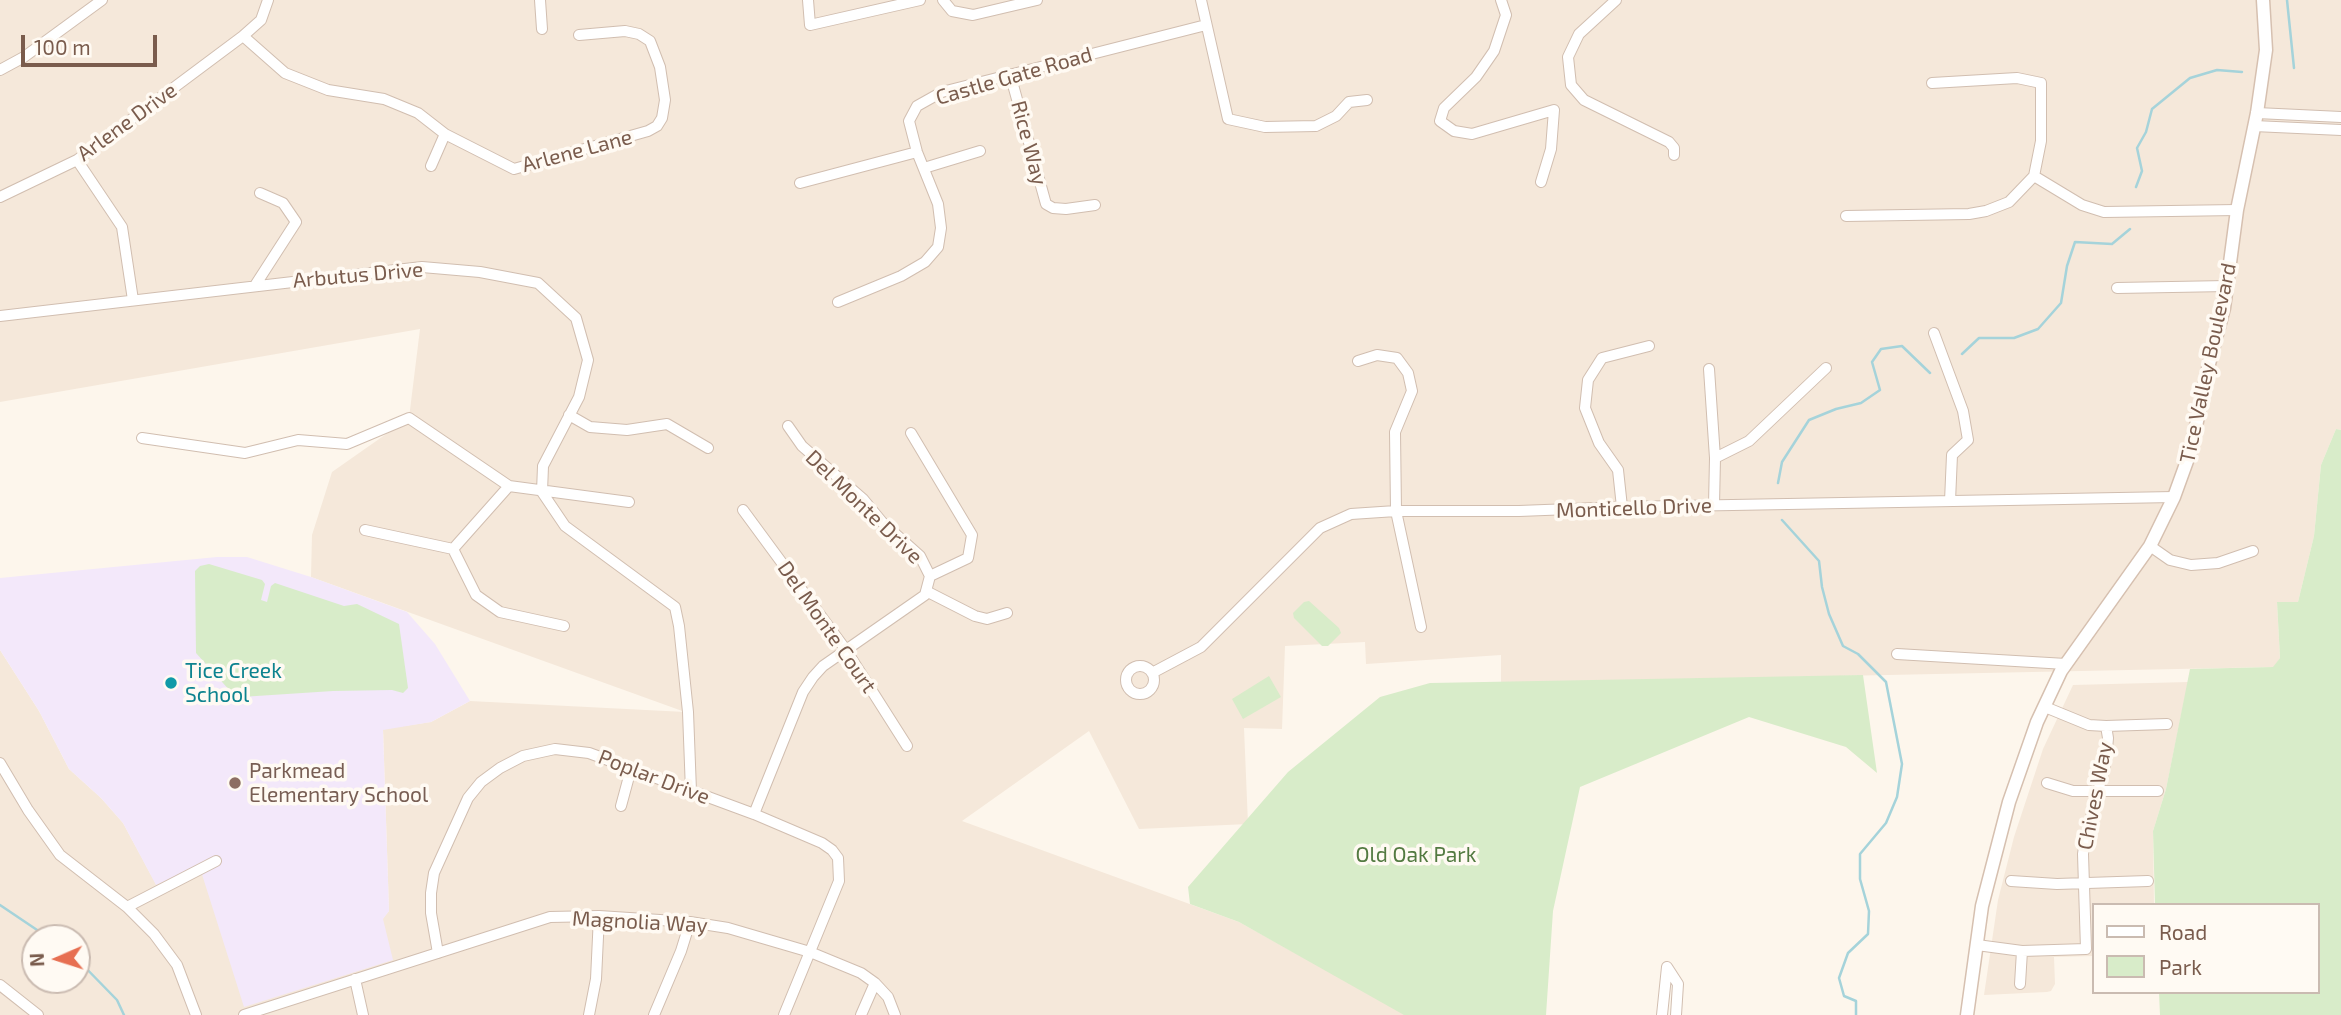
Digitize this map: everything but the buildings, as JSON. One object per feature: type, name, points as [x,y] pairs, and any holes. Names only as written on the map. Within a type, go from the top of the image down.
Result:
[{"type":"street","points":[[0,70],[24,57],[102,0]]},
{"type":"street","name":"Arlene Drive","points":[[0,197],[76,160],[243,36],[261,20],[268,0]]},
{"type":"street","points":[[540,0],[542,29]]},
{"type":"street","points":[[808,0],[810,25],[920,0]]},
{"type":"street","points":[[943,0],[952,11],[973,15],[1037,0]]},
{"type":"street","points":[[1202,0],[1228,119],[1265,127],[1316,126],[1336,116],[1349,102],[1367,100]]},
{"type":"street","points":[[1501,0],[1506,15],[1494,51],[1476,77],[1444,108],[1440,121],[1454,131],[1472,134],[1554,110],[1551,149],[1541,182]]},
{"type":"street","points":[[1616,0],[1579,34],[1568,57],[1571,85],[1584,100],[1669,142],[1674,148],[1674,155]]},
{"type":"street","name":"Tice Valley Boulevard","points":[[1967,1015],[1982,906],[2009,802],[2037,722],[2066,664],[2150,546],[2174,497],[2191,450],[2227,286],[2237,210],[2255,120],[2266,50],[2263,0]]},
{"type":"street","name":"Castle Gate Road","points":[[838,302],[901,276],[925,262],[938,247],[941,228],[939,204],[917,152],[909,121],[917,106],[942,92],[1206,25]]},
{"type":"street","name":"Arlene Lane","points":[[243,36],[285,73],[328,90],[384,99],[418,113],[445,134],[514,169],[648,131],[657,126],[662,118],[665,100],[660,67],[650,41],[639,34],[625,31],[579,35]]},
{"type":"street","name":"Rice Way","points":[[1010,74],[1045,204],[1066,209],[1095,205]]},
{"type":"street","points":[[1846,216],[1969,214],[2008,202],[2034,176],[2041,141],[2041,83],[2017,78],[1932,83]]},
{"type":"street","points":[[2255,120],[2341,117]]},
{"type":"street","points":[[2255,120],[2341,130]]},
{"type":"street","points":[[432,166],[445,134]]},
{"type":"street","points":[[924,168],[980,151]]},
{"type":"street","points":[[800,183],[917,152]]},
{"type":"street","points":[[76,160],[122,227],[133,300]]},
{"type":"street","points":[[2034,176],[2082,205],[2104,212],[2237,210]]},
{"type":"street","points":[[256,285],[296,222],[283,203],[260,193]]},
{"type":"street","name":"Arbutus Drive","points":[[0,316],[422,267],[480,272],[538,283],[576,318],[588,360],[579,397],[543,466],[542,492]]},
{"type":"street","points":[[2117,288],[2227,286]]},
{"type":"street","points":[[1934,333],[1963,411],[1968,440],[1952,455],[1950,501]]},
{"type":"street","points":[[1622,507],[1618,470],[1599,443],[1586,408],[1588,380],[1602,358],[1649,346]]},
{"type":"street","points":[[1359,361],[1377,355],[1397,358],[1408,373],[1412,391],[1395,432],[1396,511],[1420,627]]},
{"type":"street","points":[[1714,458],[1749,441],[1826,368]]},
{"type":"street","points":[[1709,369],[1714,505]]},
{"type":"street","points":[[569,415],[590,427],[628,430],[667,424],[708,448]]},
{"type":"street","points":[[142,438],[245,453],[298,440],[347,444],[409,418],[509,486],[629,502]]},
{"type":"street","name":"Del Monte Drive","points":[[754,814],[803,692],[823,666],[925,595],[930,576],[920,556],[881,522],[863,499],[802,446],[788,426]]},
{"type":"street","points":[[911,433],[972,535],[968,558],[930,576]]},
{"type":"street","points":[[453,549],[509,486]]},
{"type":"street","points":[[542,492],[565,526],[675,607],[688,712],[691,791]]},
{"type":"street","name":"Monticello Drive","points":[[1152,673],[1201,647],[1320,528],[1351,514],[2174,497]]},
{"type":"street","name":"Del Monte Court","points":[[743,510],[846,650],[908,746]]},
{"type":"street","points":[[365,530],[453,549]]},
{"type":"street","points":[[2150,546],[2169,560],[2190,565],[2218,563],[2253,551]]},
{"type":"street","points":[[453,549],[476,595],[500,612],[564,626]]},
{"type":"street","points":[[926,591],[975,616],[988,619],[1007,613]]},
{"type":"street","points":[[1897,654],[2066,664]]},
{"type":"street","name":"Chives Way","points":[[1977,945],[2022,951],[2090,949],[2083,882],[2085,840],[2106,761],[2106,726],[2089,725],[2045,707]]},
{"type":"street","points":[[2106,726],[2167,724]]},
{"type":"street","name":"Poplar Drive","points":[[438,953],[431,913],[434,873],[463,807],[481,782],[523,756],[555,749],[589,752],[754,814],[822,843],[838,858],[839,881],[784,1015]]},
{"type":"street","points":[[0,763],[28,810],[60,855],[127,906],[154,934],[177,965],[196,1015]]},
{"type":"street","points":[[621,806],[631,769]]},
{"type":"street","points":[[2047,783],[2073,791],[2098,793],[2158,791]]},
{"type":"street","points":[[127,906],[216,861]]},
{"type":"street","points":[[2011,881],[2057,884],[2148,881]]},
{"type":"street","points":[[589,1015],[596,979],[599,916]]},
{"type":"street","name":"Magnolia Way","points":[[244,1015],[550,918],[599,916],[690,922],[728,928],[810,952],[861,973],[875,983],[888,997],[895,1015]]},
{"type":"street","points":[[654,1015],[690,922]]},
{"type":"street","points":[[2020,984],[2022,951]]},
{"type":"street","points":[[1662,1015],[1667,967],[1678,984],[1676,1015]]},
{"type":"street","points":[[355,979],[363,1015]]},
{"type":"street","points":[[861,1015],[875,983]]},
{"type":"street","points":[[0,985],[38,1015]]},
{"type":"shaded area","points":[[0,0],[2341,0],[2341,430],[2336,429],[2321,465],[2314,536],[2298,602],[2277,603],[2280,658],[2274,667],[1501,683],[1501,655],[1366,664],[1365,642],[1285,646],[1282,729],[1244,728],[1248,824],[1139,829],[1089,731],[962,821],[1239,922],[1408,1015],[0,1015],[0,650],[39,711],[69,769],[101,798],[123,823],[156,884],[199,864],[383,918],[389,911],[383,729],[431,722],[470,701],[685,712],[311,577],[312,535],[332,472],[409,418],[420,329],[0,402]]},
{"type":"shaded area","name":"Parkmead Elementary School","points":[[217,557],[247,557],[407,612],[435,644],[470,701],[431,722],[383,730],[389,911],[383,919],[393,960],[244,1007],[199,865],[156,885],[123,823],[101,798],[69,769],[39,711],[0,650],[0,578]]},
{"type":"shaded area","points":[[2188,682],[2166,789],[2153,831],[2154,903],[2092,903],[2092,956],[2054,957],[2055,984],[2051,991],[1984,995],[1998,900],[2014,837],[2043,749],[2073,685]]},
{"type":"green space","points":[[2336,429],[2341,430],[2341,1015],[2160,1015],[2159,994],[2320,994],[2320,903],[2155,903],[2153,831],[2166,789],[2190,669],[2273,667],[2280,658],[2277,602],[2298,602],[2314,536],[2321,465]]},
{"type":"green space","points":[[209,564],[262,580],[265,584],[261,600],[267,602],[271,586],[275,583],[344,606],[357,604],[399,624],[408,688],[403,693],[392,690],[333,691],[241,697],[238,693],[232,693],[196,653],[195,571],[200,566]]},
{"type":"green space","points":[[1309,601],[1339,628],[1341,633],[1328,646],[1322,646],[1294,618],[1293,613],[1304,602]]},
{"type":"green space","name":"Old Oak Park","points":[[1863,675],[1877,773],[1846,747],[1749,717],[1580,787],[1553,911],[1546,1015],[1404,1015],[1239,922],[1190,904],[1188,887],[1288,772],[1380,697],[1430,683]]},
{"type":"green space","points":[[1269,676],[1281,697],[1243,719],[1232,699]]},
{"type":"waterway","points":[[2287,0],[2294,68]]},
{"type":"waterway","points":[[2136,187],[2142,171],[2137,148],[2146,132],[2152,109],[2190,78],[2217,70],[2242,72]]},
{"type":"waterway","points":[[1962,354],[1979,338],[2014,338],[2038,329],[2061,303],[2067,266],[2075,242],[2112,244],[2130,229]]},
{"type":"waterway","points":[[1778,483],[1782,462],[1809,420],[1861,403],[1880,390],[1872,362],[1881,349],[1902,346],[1930,373]]},
{"type":"waterway","points":[[1782,520],[1819,561],[1829,614],[1843,646],[1858,654],[1886,682],[1902,764],[1897,797],[1886,823],[1860,854],[1860,879],[1869,911],[1868,934],[1848,953],[1839,978],[1844,996],[1856,1001],[1856,1015]]},
{"type":"waterway","points":[[0,905],[28,924]]},
{"type":"waterway","points":[[91,973],[117,1000],[124,1015]]},
{"type":"place","name":"Tice Creek School","points":[[171,683]]},
{"type":"place","name":"Parkmead Elementary School","points":[[235,783]]}]
